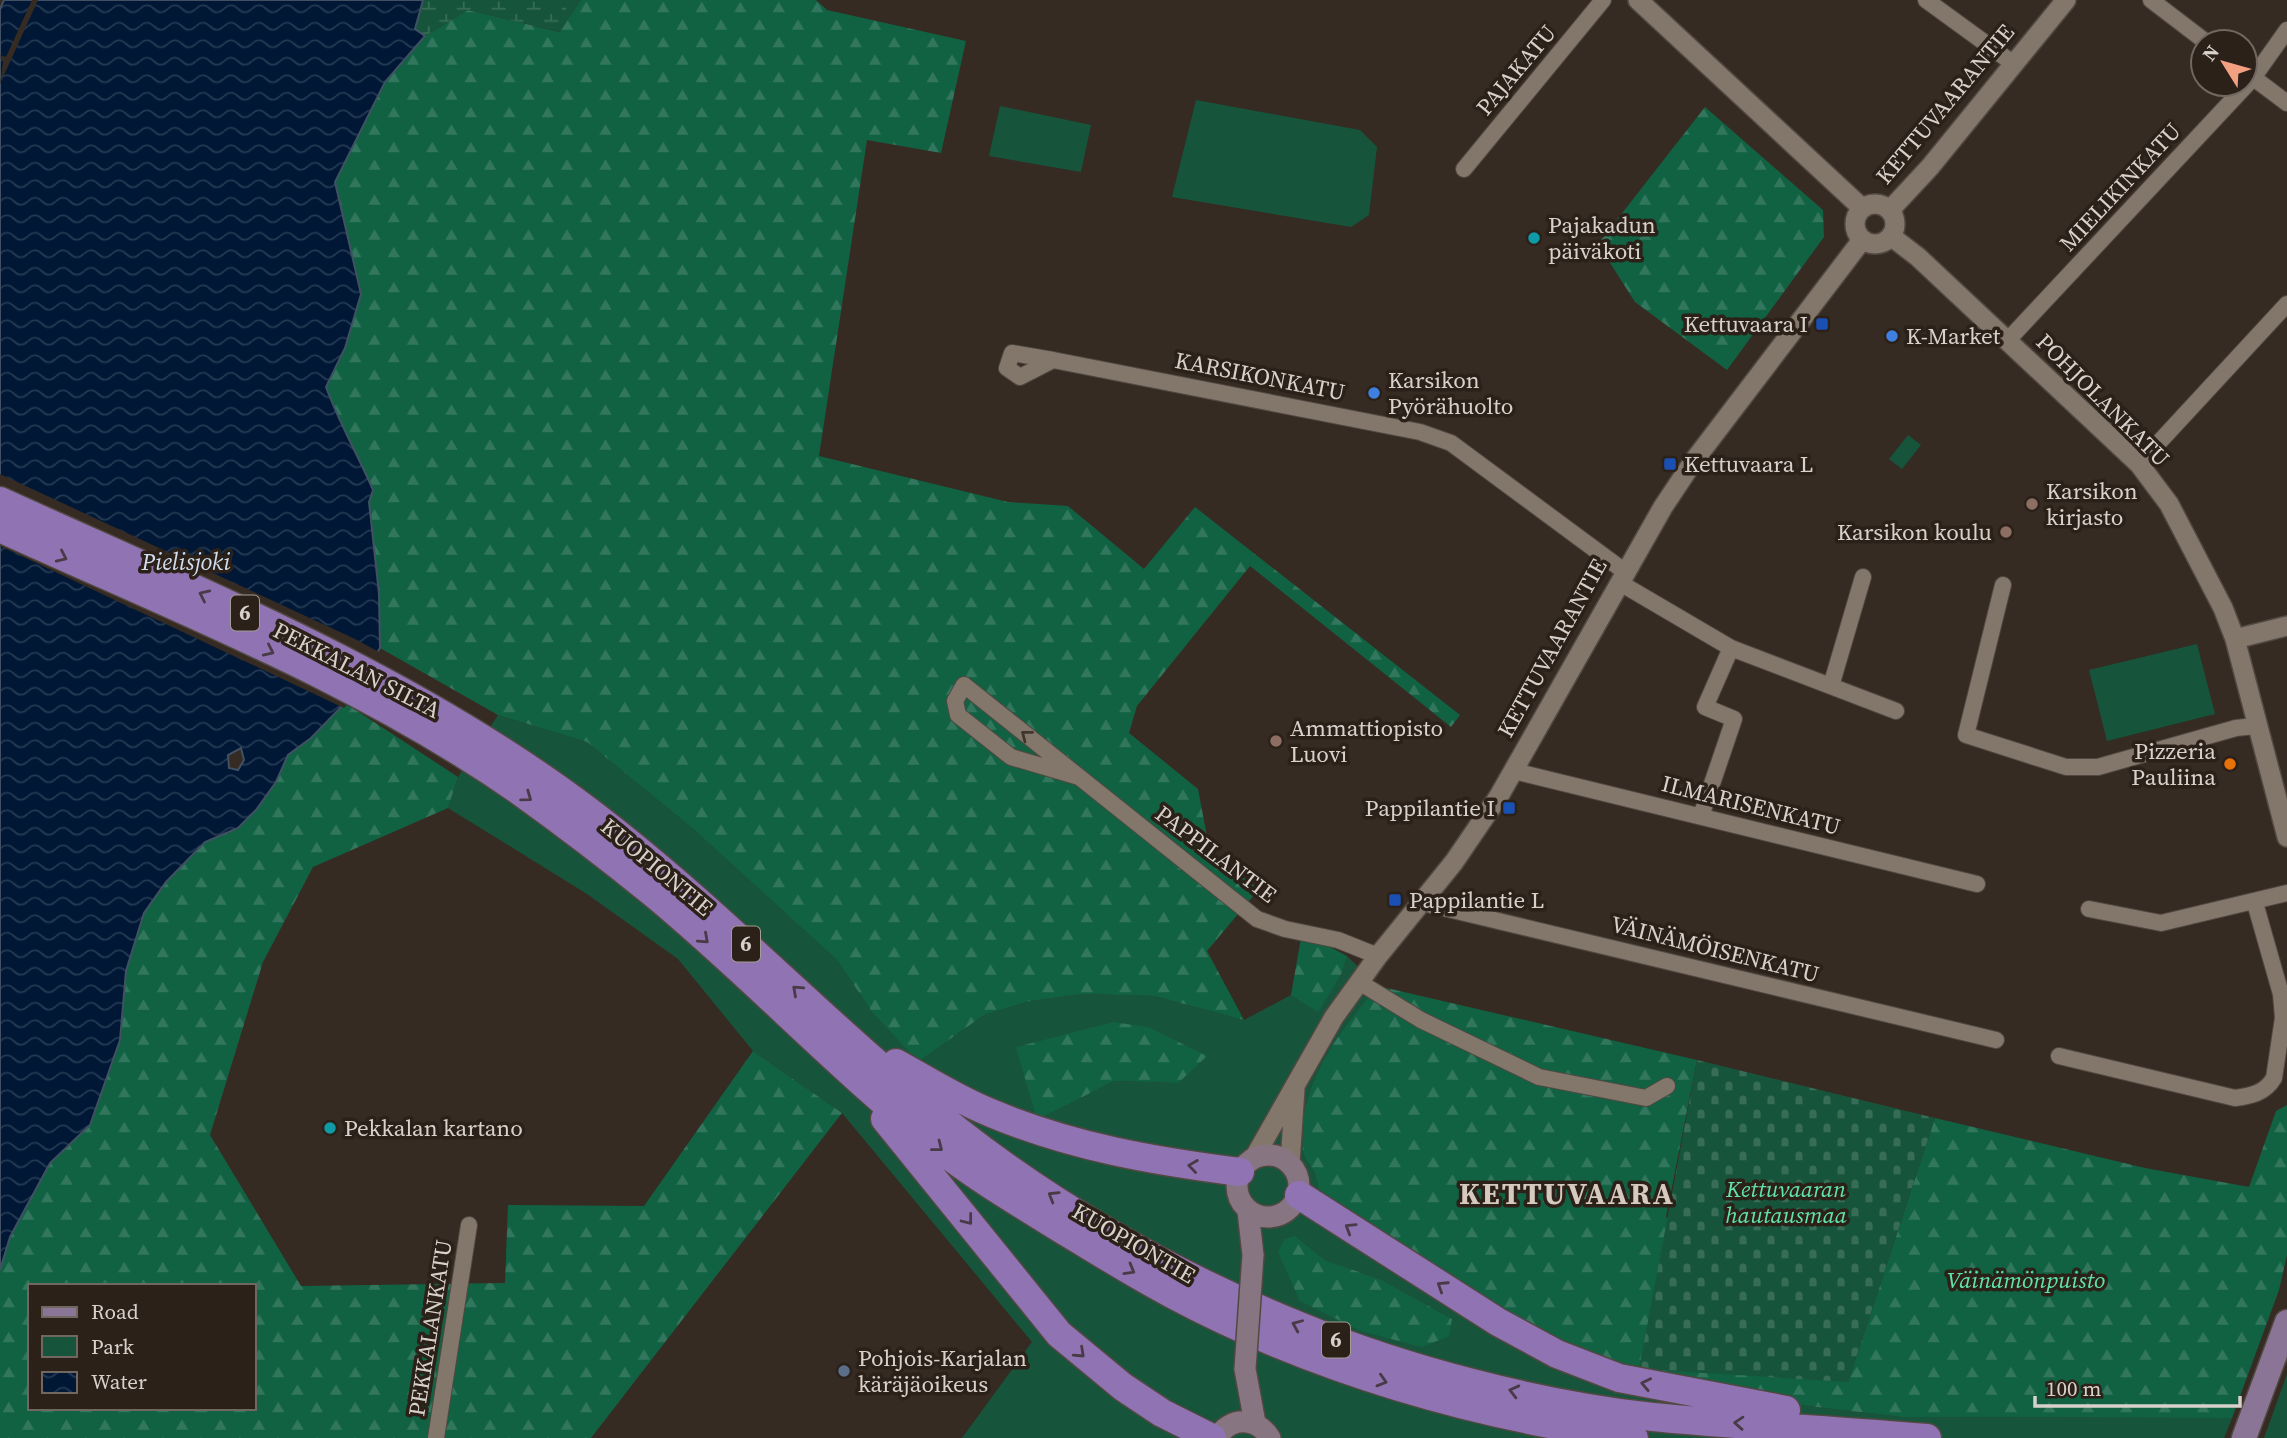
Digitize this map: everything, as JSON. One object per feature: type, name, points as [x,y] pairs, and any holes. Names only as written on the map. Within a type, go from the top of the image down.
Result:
[{"type":"highway","name":"PEKKALAN SILTA","points":[[0,501],[331,652],[477,748]]},
{"type":"highway","name":"PEKKALAN SILTA","points":[[0,528],[477,748]]},
{"type":"highway","name":"KUOPIONTIE","points":[[477,748],[575,801],[673,877],[940,1149],[1014,1200],[1175,1296],[1292,1349],[1415,1391],[1545,1423],[1634,1438]]},
{"type":"highway","name":"KUOPIONTIE","points":[[839,1046],[1027,1180],[1186,1275],[1355,1348],[1421,1368],[1600,1409],[1651,1416],[1916,1437]]},
{"type":"highway","points":[[839,1046],[988,1113],[1072,1143],[1147,1160],[1247,1166]]},
{"type":"highway","points":[[839,1046],[949,1196],[1059,1334],[1123,1387],[1162,1413],[1219,1434]]},
{"type":"highway","points":[[1299,1195],[1498,1322],[1557,1354],[1619,1378],[1737,1403],[1816,1414],[1916,1437]]},
{"type":"main road","points":[[1219,1434],[1244,1374],[1254,1255],[1248,1211],[1237,1193],[1247,1166],[1272,1155],[1290,1163],[1299,1178],[1299,1195],[1289,1210],[1273,1218],[1256,1216],[1248,1211]]},
{"type":"main road","points":[[1254,1255],[1273,1218]]},
{"type":"main road","points":[[2248,1428],[2287,1322]]},
{"type":"main road","points":[[1244,1374],[1262,1431]]},
{"type":"main road","points":[[1219,1434],[1245,1421],[1262,1431]]},
{"type":"street","name":"PAJAKATU","points":[[1464,169],[1603,0]]},
{"type":"street","points":[[1638,0],[1862,208]]},
{"type":"street","points":[[1926,0],[2014,64]]},
{"type":"street","name":"KETTUVAARANTIE","points":[[1890,210],[1930,167],[2066,0]]},
{"type":"street","points":[[2151,0],[2189,29]]},
{"type":"street","name":"MIELIKINKATU","points":[[2259,62],[2287,30]]},
{"type":"street","points":[[2259,82],[2287,103]]},
{"type":"street","name":"MIELIKINKATU","points":[[2008,340],[2227,98]]},
{"type":"street","points":[[1879,204],[1890,210],[1895,223],[1892,237],[1877,245],[1862,240],[1854,224],[1862,208],[1879,204]]},
{"type":"street","name":"POHJOLANKATU","points":[[1892,237],[2008,340],[2139,464],[2169,504],[2223,608],[2235,639],[2255,726],[2287,837]]},
{"type":"street","name":"KETTUVAARANTIE","points":[[1247,1166],[1326,1030],[1378,956],[1423,903],[1479,827],[1693,463],[1862,240]]},
{"type":"street","points":[[2139,464],[2287,304]]},
{"type":"street","name":"KARSIKONKATU","points":[[1053,360],[1420,432],[1451,443],[1625,579],[1731,648],[1896,711]]},
{"type":"street","points":[[1831,685],[1863,577]]},
{"type":"street","points":[[2003,585],[1966,735],[2066,767],[2098,767],[2236,728],[2255,726]]},
{"type":"street","points":[[2235,639],[2287,626]]},
{"type":"street","points":[[1701,816],[1734,719],[1705,707],[1731,648]]},
{"type":"street","name":"PAPPILANTIE","points":[[1079,777],[1011,757],[958,715],[956,701],[964,685],[1257,919],[1285,929],[1339,940],[1378,956]]},
{"type":"street","name":"ILMARISENKATU","points":[[1514,771],[1977,884]]},
{"type":"street","points":[[2089,909],[2161,923],[2287,894]]},
{"type":"street","points":[[2059,1056],[2235,1098],[2254,1095],[2269,1087],[2274,1078],[2283,1018],[2281,994],[2255,902]]},
{"type":"street","name":"VÄINÄMÖISENKATU","points":[[1423,903],[1996,1040]]},
{"type":"street","points":[[1359,982],[1421,1020],[1539,1077],[1646,1098],[1667,1086]]},
{"type":"street","name":"KETTUVAARANTIE","points":[[1290,1163],[1295,1085]]},
{"type":"street","name":"PEKKALANKATU","points":[[436,1438],[470,1225]]},
{"type":"green space","points":[[423,0],[568,0],[561,32],[468,10],[425,36],[415,30]]},
{"type":"green space","points":[[535,0],[581,0],[561,32]]},
{"type":"green space","points":[[581,0],[816,0],[827,10],[966,41],[941,153],[867,140],[819,456],[1008,502],[1068,506],[1144,569],[1195,507],[1460,715],[1451,727],[1250,566],[1137,706],[1129,733],[1198,789],[1210,852],[1259,889],[1207,951],[1244,1020],[1154,996],[1084,994],[1030,1001],[984,1015],[918,1062],[872,1012],[837,960],[692,828],[587,742],[498,715],[380,648],[379,594],[369,502],[373,490],[326,386],[345,348],[361,294],[335,182],[385,81],[425,36],[468,10],[560,32]]},
{"type":"green space","points":[[1196,100],[1360,130],[1377,147],[1369,215],[1351,227],[1172,197]]},
{"type":"green space","points":[[1000,106],[1091,125],[1081,172],[989,156]]},
{"type":"green space","points":[[1705,107],[1823,210],[1824,237],[1727,370],[1635,302],[1598,244]]},
{"type":"green space","points":[[1908,435],[1921,445],[1902,469],[1889,459]]},
{"type":"green space","points":[[2197,644],[2215,714],[2107,741],[2089,670]]},
{"type":"green space","points":[[345,703],[458,777],[448,808],[313,867],[263,962],[210,1135],[301,1286],[505,1283],[508,1205],[644,1206],[753,1051],[842,1113],[591,1438],[0,1438],[0,1270],[10,1237],[50,1163],[90,1125],[120,1040],[126,971],[144,913],[166,882],[205,842],[238,828],[276,782],[288,755],[311,738]]},
{"type":"green space","points":[[498,715],[587,742],[692,828],[837,960],[872,1012],[918,1062],[984,1015],[1030,1001],[1084,994],[1154,996],[1244,1020],[1291,995],[1318,1011],[1342,973],[1347,956],[1378,986],[1335,1041],[1313,1082],[1306,1104],[1303,1153],[1315,1174],[1320,1201],[1558,1347],[1740,1398],[1902,1417],[2232,1418],[2224,1438],[962,1438],[1032,1342],[842,1113],[753,1051],[678,959],[587,894],[448,808],[458,777]],"holes":[[[1112,1022],[1178,1083],[1114,1081],[1037,1120],[1017,1047]],[[1295,1236],[1325,1260],[1382,1280],[1452,1319],[1361,1331]]]},
{"type":"green space","points":[[1302,932],[1347,956],[1342,973],[1318,1012],[1291,995]]},
{"type":"green space","name":"Väinämönpuisto","points":[[1378,986],[1697,1060],[1666,1217],[1848,1382],[1935,1118],[2145,1168],[2249,1187],[2276,1111],[2287,1105],[2287,1255],[2279,1290],[2232,1418],[1902,1417],[1740,1398],[1558,1347],[1320,1201],[1315,1174],[1303,1153],[1306,1104],[1313,1082],[1335,1041]]},
{"type":"green space","points":[[1112,1022],[1148,1027],[1207,1056],[1178,1083],[1114,1081],[1037,1120],[1016,1047]]},
{"type":"green space","name":"Kettuvaaran hautausmaa","points":[[1697,1060],[1935,1118],[1848,1382],[1639,1369]]},
{"type":"green space","points":[[1295,1236],[1325,1260],[1382,1280],[1452,1319],[1449,1336],[1422,1347],[1361,1331],[1300,1301],[1278,1252],[1285,1239]]},
{"type":"green space","points":[[2287,1374],[2287,1438],[2264,1438]]},
{"type":"water","name":"Pielisjoki","points":[[4,0],[423,0],[415,29],[425,36],[385,82],[335,182],[361,294],[345,348],[326,387],[373,490],[369,502],[379,594],[380,648],[345,703],[311,738],[288,755],[276,782],[256,810],[238,828],[205,842],[166,882],[144,913],[126,971],[120,1040],[90,1125],[50,1163],[10,1237],[0,1270],[0,9]],"holes":[[[241,748],[244,760],[238,770],[229,768],[228,755]]]},
{"type":"pier","points":[[32,0],[38,0],[0,84],[3,62],[0,55],[6,57]]},
{"type":"pier","points":[[0,474],[355,639],[381,653],[372,672],[0,509]]},
{"type":"pier","points":[[0,515],[362,685],[344,708],[0,546]]},
{"type":"place","name":"Pajakadun päiväkoti","points":[[1534,238]]},
{"type":"place","name":"Kettuvaara I","points":[[1822,324]]},
{"type":"place","name":"K-Market","points":[[1892,336]]},
{"type":"place","name":"Karsikon Pyörähuolto","points":[[1374,393]]},
{"type":"place","name":"Kettuvaara L","points":[[1670,464]]},
{"type":"place","name":"Karsikon kirjasto","points":[[2032,504]]},
{"type":"place","name":"Karsikon koulu","points":[[2006,532]]},
{"type":"place","name":"Ammattiopisto Luovi","points":[[1276,741]]},
{"type":"place","name":"Pizzeria Pauliina","points":[[2230,764]]},
{"type":"place","name":"Pappilantie I","points":[[1509,808]]},
{"type":"place","name":"Pappilantie L","points":[[1395,900]]},
{"type":"place","name":"Pekkalan kartano","points":[[330,1128]]},
{"type":"place","name":"Pohjois-Karjalan käräjäoikeus","points":[[844,1371]]},
{"type":"district","name":"KETTUVAARA","points":[[1567,1194]]}]
